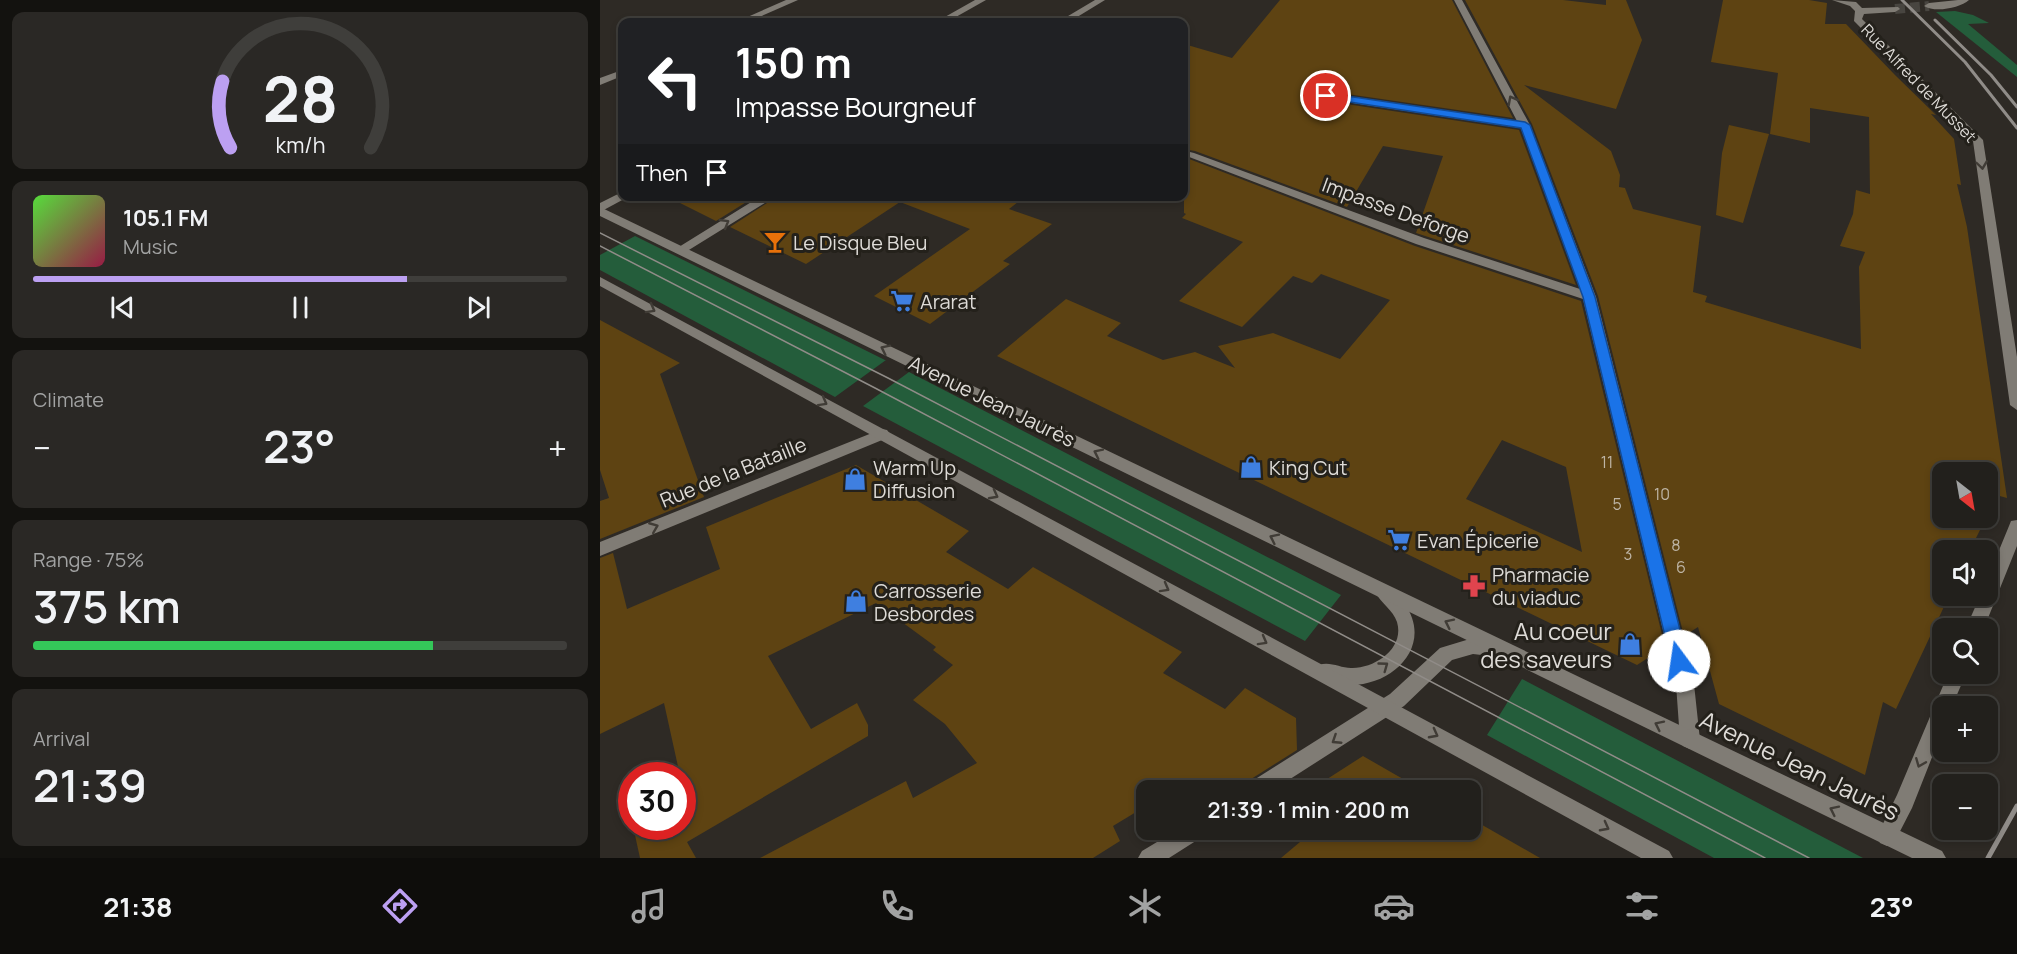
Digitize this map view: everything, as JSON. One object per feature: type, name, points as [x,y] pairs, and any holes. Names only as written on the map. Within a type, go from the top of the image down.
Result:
[{"type":"street","points":[[751,18],[794,0]]},
{"type":"street","points":[[948,18],[982,0]]},
{"type":"street","points":[[1070,18],[1101,0]]},
{"type":"street","points":[[1458,0],[1525,125],[1589,297],[1685,684],[1690,741]]},
{"type":"street","points":[[1836,0],[1853,4],[1860,11],[1895,9]]},
{"type":"street","points":[[1929,6],[1958,4],[1965,0]]},
{"type":"street","name":"Rue Alfred de Musset","points":[[1860,11],[1857,19],[1978,140],[2017,405]]},
{"type":"street","points":[[600,82],[618,75]]},
{"type":"street","points":[[1326,96],[1525,125]]},
{"type":"street","name":"Impasse Deforge","points":[[1190,155],[1420,241],[1589,297]]},
{"type":"street","points":[[600,209],[618,198]]},
{"type":"street","points":[[680,250],[762,201]]},
{"type":"street","name":"Avenue Jean Jaurès","points":[[600,209],[680,250],[1935,858]]},
{"type":"street","name":"Avenue Jean Jaurès","points":[[600,281],[1662,858]]},
{"type":"street","name":"Rue de la Bataille","points":[[600,549],[882,434]]},
{"type":"street","points":[[1979,618],[2017,526]]},
{"type":"street","name":"Avenue Jean Jaurès","points":[[1309,666],[1345,677],[1372,674],[1386,667],[1403,647],[1408,629],[1406,621],[1384,592]]},
{"type":"street","points":[[1273,780],[1386,708],[1452,650],[1473,646],[1502,649]]},
{"type":"street","points":[[1887,836],[1905,801],[1932,735]]},
{"type":"street","points":[[1149,858],[1179,840]]},
{"type":"green space","points":[[1955,11],[1973,15],[1989,23],[1968,24],[2017,65],[2017,77],[1936,12]]},
{"type":"green space","points":[[635,236],[886,360],[835,397],[600,270],[600,255]]},
{"type":"green space","points":[[909,372],[1341,595],[1305,641],[863,406]]},
{"type":"green space","points":[[1522,679],[1863,858],[1714,858],[1487,735]]},
{"type":"building","points":[[1280,0],[1452,0],[1513,118],[1326,91],[1319,97],[1326,101],[1519,130],[1576,285],[1416,233],[1443,156],[1383,146],[1347,207],[1195,151],[1188,151],[1188,45],[1232,58]]},
{"type":"building","points":[[1465,0],[1563,0],[1606,5],[1606,0],[1626,0],[1642,40],[1616,109],[1524,85],[1611,151],[1620,175],[1619,187],[1625,188],[1633,209],[1701,226],[1693,292],[1707,296],[1705,302],[1861,349],[1859,267],[1865,252],[1840,246],[1853,214],[1856,190],[1870,194],[1869,117],[1810,108],[1810,143],[1770,134],[1778,73],[1711,62],[1723,0],[1809,0],[1827,3],[1825,24],[1846,24],[1936,115],[1931,114],[1954,139],[1961,185],[1957,184],[1967,227],[2007,498],[1998,496],[1998,462],[1932,462],[1932,528],[1981,528],[1975,540],[1932,540],[1932,606],[1944,606],[1939,618],[1932,618],[1932,632],[1896,709],[1883,702],[1865,775],[1719,704],[1698,627],[1684,636],[1598,296],[1532,124]]},
{"type":"building","points":[[1729,125],[1769,134],[1743,223],[1716,215],[1722,153]]},
{"type":"building","points":[[1188,159],[1415,246],[1581,301],[1665,647],[1637,665],[997,356],[1066,299],[1121,323],[1107,336],[1163,360],[1195,352],[1235,368],[1218,346],[1273,333],[1340,359],[1390,300],[1321,274],[1312,283],[1293,276],[1242,327],[1179,301],[1243,242],[1182,218],[1186,214],[1184,213],[1184,201],[1188,201]],"holes":[[[1502,440],[1566,467],[1582,552],[1466,499]]]},
{"type":"building","points":[[676,201],[748,201],[716,221]]},
{"type":"building","points":[[770,201],[1019,201],[1009,209],[1052,224],[1003,261],[1010,264],[930,324],[874,296],[970,229],[900,202],[806,264],[730,227]]},
{"type":"building","points":[[600,320],[680,363],[660,374],[704,497],[600,539],[600,501],[609,498],[600,470]]},
{"type":"building","points":[[856,465],[969,531],[946,552],[1008,589],[1033,567],[1182,652],[1163,673],[1225,709],[1245,688],[1296,718],[1297,750],[1250,780],[1136,780],[1136,812],[1113,826],[1120,841],[1093,858],[760,858],[906,781],[913,798],[977,763],[945,724],[913,700],[953,665],[933,650],[936,647],[876,603],[768,656],[811,729],[857,703],[868,725],[868,736],[696,837],[696,762],[677,762],[664,703],[600,734],[600,558],[613,553],[627,609],[720,569],[706,527]]},
{"type":"building","points":[[1363,756],[1405,780],[1326,780]]},
{"type":"building","points":[[1481,824],[1540,858],[1281,858],[1302,840],[1481,840]]},
{"type":"building","points":[[636,840],[690,840],[687,842],[696,858],[640,858]]},
{"type":"tunnel","points":[[1895,9],[1929,6]]},
{"type":"tram line","points":[[600,233],[888,378],[1809,858]]},
{"type":"tram line","points":[[600,246],[875,388],[1765,858]]},
{"type":"railway","points":[[1902,0],[1965,62],[2017,128]]},
{"type":"railway","points":[[1935,20],[1991,75],[2017,107]]},
{"type":"railway","points":[[1988,858],[2017,806]]},
{"type":"place","name":"Le Disque Bleu","points":[[775,242]]},
{"type":"place","name":"Ararat","points":[[902,301]]},
{"type":"place","name":"King Cut","points":[[1251,467]]},
{"type":"place","name":"Warm Up Diffusion","points":[[855,479]]},
{"type":"place","name":"Evan Épicerie","points":[[1399,540]]},
{"type":"place","name":"Pharmacie du viaduc","points":[[1474,586]]},
{"type":"place","name":"Carrosserie Desbordes","points":[[856,601]]},
{"type":"place","name":"Au coeur des saveurs","points":[[1630,644]]},
{"type":"route","points":[[1326,96],[1525,125],[1589,297],[1679,661]]}]
